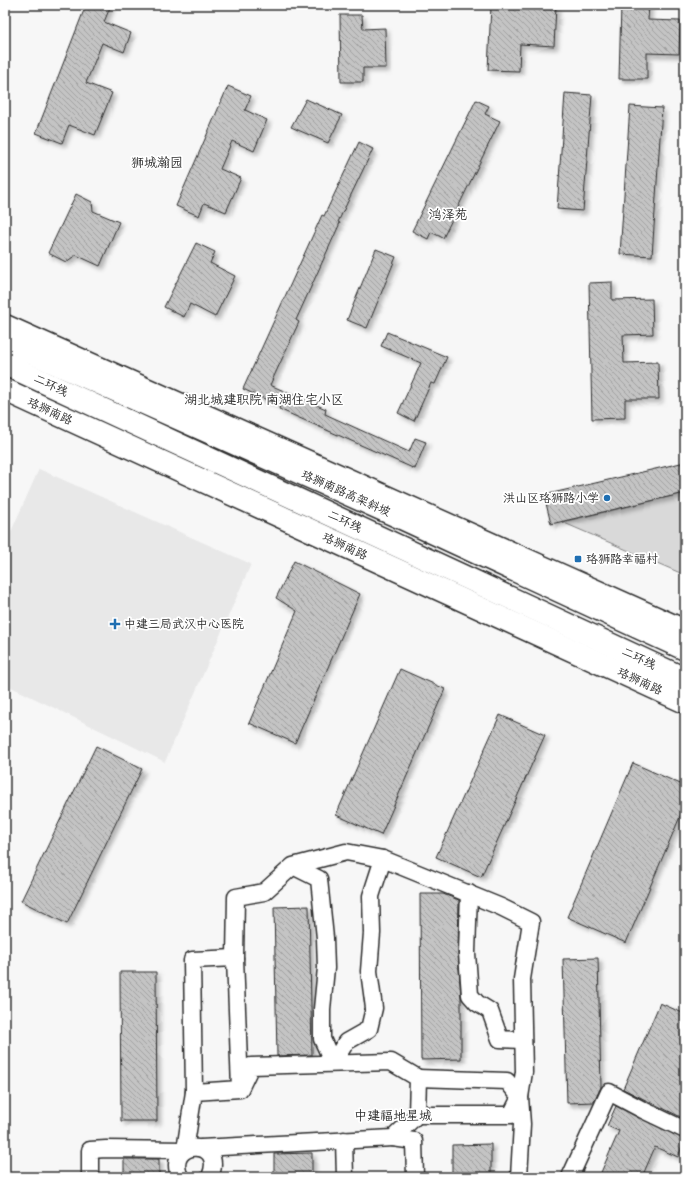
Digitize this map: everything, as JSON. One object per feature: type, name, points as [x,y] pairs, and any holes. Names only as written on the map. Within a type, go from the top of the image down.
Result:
[{"type":"main road","points":[[5,326],[685,631]]},
{"type":"main road","name":"珞狮南路高架斜坡","points":[[5,341],[406,520],[685,649]]},
{"type":"main road","name":"二环线","points":[[5,364],[685,679]]},
{"type":"main road","name":"珞狮南路","points":[[5,390],[685,702]]},
{"type":"street","points":[[240,1089],[235,958],[236,897],[264,892],[293,866],[346,852],[383,859],[469,893],[531,922],[522,979],[522,1040],[524,1072],[520,1097],[522,1124],[519,1177]]},
{"type":"street","points":[[333,1063],[346,1042],[369,1029],[374,1008],[369,971],[372,933],[371,896],[383,859]]},
{"type":"street","points":[[293,866],[319,879],[325,938],[326,968],[322,1009],[322,1039],[333,1063]]},
{"type":"street","points":[[469,893],[467,954],[470,995],[477,1003],[490,1012],[500,1039],[522,1040]]},
{"type":"street","points":[[193,1149],[194,1092],[192,960],[235,958]]},
{"type":"street","points":[[240,1089],[252,1066],[391,1062],[418,1078],[507,1081],[520,1097]]},
{"type":"street","points":[[417,1115],[418,1078]]},
{"type":"street","points":[[194,1092],[240,1089]]},
{"type":"street","points":[[570,1177],[609,1092],[685,1130]]},
{"type":"street","points":[[393,1138],[417,1115],[511,1115],[520,1097]]},
{"type":"street","points":[[90,1177],[90,1150],[193,1149],[393,1138],[414,1141],[415,1177]]},
{"type":"street","points":[[344,1140],[345,1177]]},
{"type":"street","points":[[180,1177],[177,1164],[180,1156],[193,1149],[208,1152],[214,1160],[210,1177]]},
{"type":"shaded area","name":"中建三局武汉中心医院","points":[[39,469],[251,564],[165,762],[5,684],[5,545]]},
{"type":"shaded area","points":[[685,493],[685,575],[562,522]]},
{"type":"building","points":[[86,5],[111,5],[104,22],[131,33],[124,52],[102,43],[86,83],[112,93],[95,135],[69,125],[62,143],[36,133]]},
{"type":"building","points":[[491,5],[556,6],[554,46],[520,44],[519,71],[488,70]]},
{"type":"building","points":[[621,5],[649,5],[648,20],[680,21],[679,54],[647,53],[647,79],[619,79]]},
{"type":"building","points":[[340,15],[362,15],[363,29],[385,28],[386,68],[363,68],[363,82],[341,82]]},
{"type":"building","points":[[228,86],[251,96],[245,110],[267,120],[254,151],[232,141],[220,169],[241,178],[226,212],[204,203],[199,216],[176,206]]},
{"type":"building","points":[[565,93],[592,95],[583,211],[557,209]]},
{"type":"building","points":[[306,99],[342,115],[328,143],[291,127]]},
{"type":"building","points":[[476,100],[489,106],[485,114],[500,121],[443,238],[431,232],[428,239],[412,231]]},
{"type":"building","points":[[630,106],[662,108],[652,256],[620,254]]},
{"type":"building","points":[[359,142],[373,149],[338,222],[340,223],[296,320],[299,322],[270,385],[326,409],[325,414],[409,452],[415,438],[426,442],[415,469],[279,409],[280,406],[243,389],[322,215],[324,216]]},
{"type":"building","points":[[76,194],[92,202],[93,211],[119,222],[100,266],[76,255],[66,262],[48,253]]},
{"type":"building","points":[[196,243],[215,252],[210,263],[235,276],[215,317],[190,304],[184,317],[164,307]]},
{"type":"building","points":[[376,249],[396,257],[367,328],[347,320]]},
{"type":"building","points":[[612,282],[612,300],[652,299],[653,334],[623,335],[624,363],[658,362],[659,399],[625,399],[625,418],[592,419],[589,283]]},
{"type":"building","points":[[387,332],[447,357],[435,384],[431,383],[414,421],[398,413],[421,363],[381,346]]},
{"type":"building","points":[[685,462],[685,493],[551,524],[544,495]]},
{"type":"building","points":[[294,561],[360,594],[295,743],[249,723],[297,611],[276,598]]},
{"type":"building","points":[[400,669],[445,689],[381,835],[336,815]]},
{"type":"building","points":[[500,715],[545,735],[481,877],[436,857]]},
{"type":"building","points":[[96,746],[142,769],[67,924],[21,901]]},
{"type":"building","points":[[633,763],[685,786],[685,805],[626,943],[567,917]]},
{"type":"building","points":[[420,894],[443,894],[459,900],[458,953],[461,998],[461,1059],[421,1060]]},
{"type":"building","points":[[309,906],[312,1055],[277,1056],[274,907]]},
{"type":"building","points":[[598,958],[601,1087],[594,1102],[567,1103],[563,959]]},
{"type":"building","points":[[120,972],[156,972],[157,1121],[121,1121]]},
{"type":"building","points":[[660,1003],[685,1014],[685,1119],[623,1089]]},
{"type":"building","points":[[616,1106],[685,1139],[678,1157],[655,1147],[642,1177],[599,1177],[619,1131],[607,1126]]},
{"type":"building","points":[[491,1144],[491,1177],[452,1177],[452,1145]]},
{"type":"building","points":[[312,1153],[312,1177],[274,1177],[274,1154]]},
{"type":"building","points":[[124,1159],[159,1159],[159,1177],[124,1177]]},
{"type":"place","name":"洪山区珞狮路小学","points":[[607,498]]},
{"type":"place","name":"珞狮路幸福村","points":[[578,559]]},
{"type":"place","name":"中建三局武汉中心医院","points":[[115,624]]},
{"type":"district","name":"狮城瀚园","points":[[157,162]]},
{"type":"district","name":"鸿泽苑","points":[[448,214]]},
{"type":"district","name":"湖北城建职院 南湖住宅小区","points":[[264,399]]},
{"type":"district","name":"中建福地星城","points":[[393,1115]]}]
